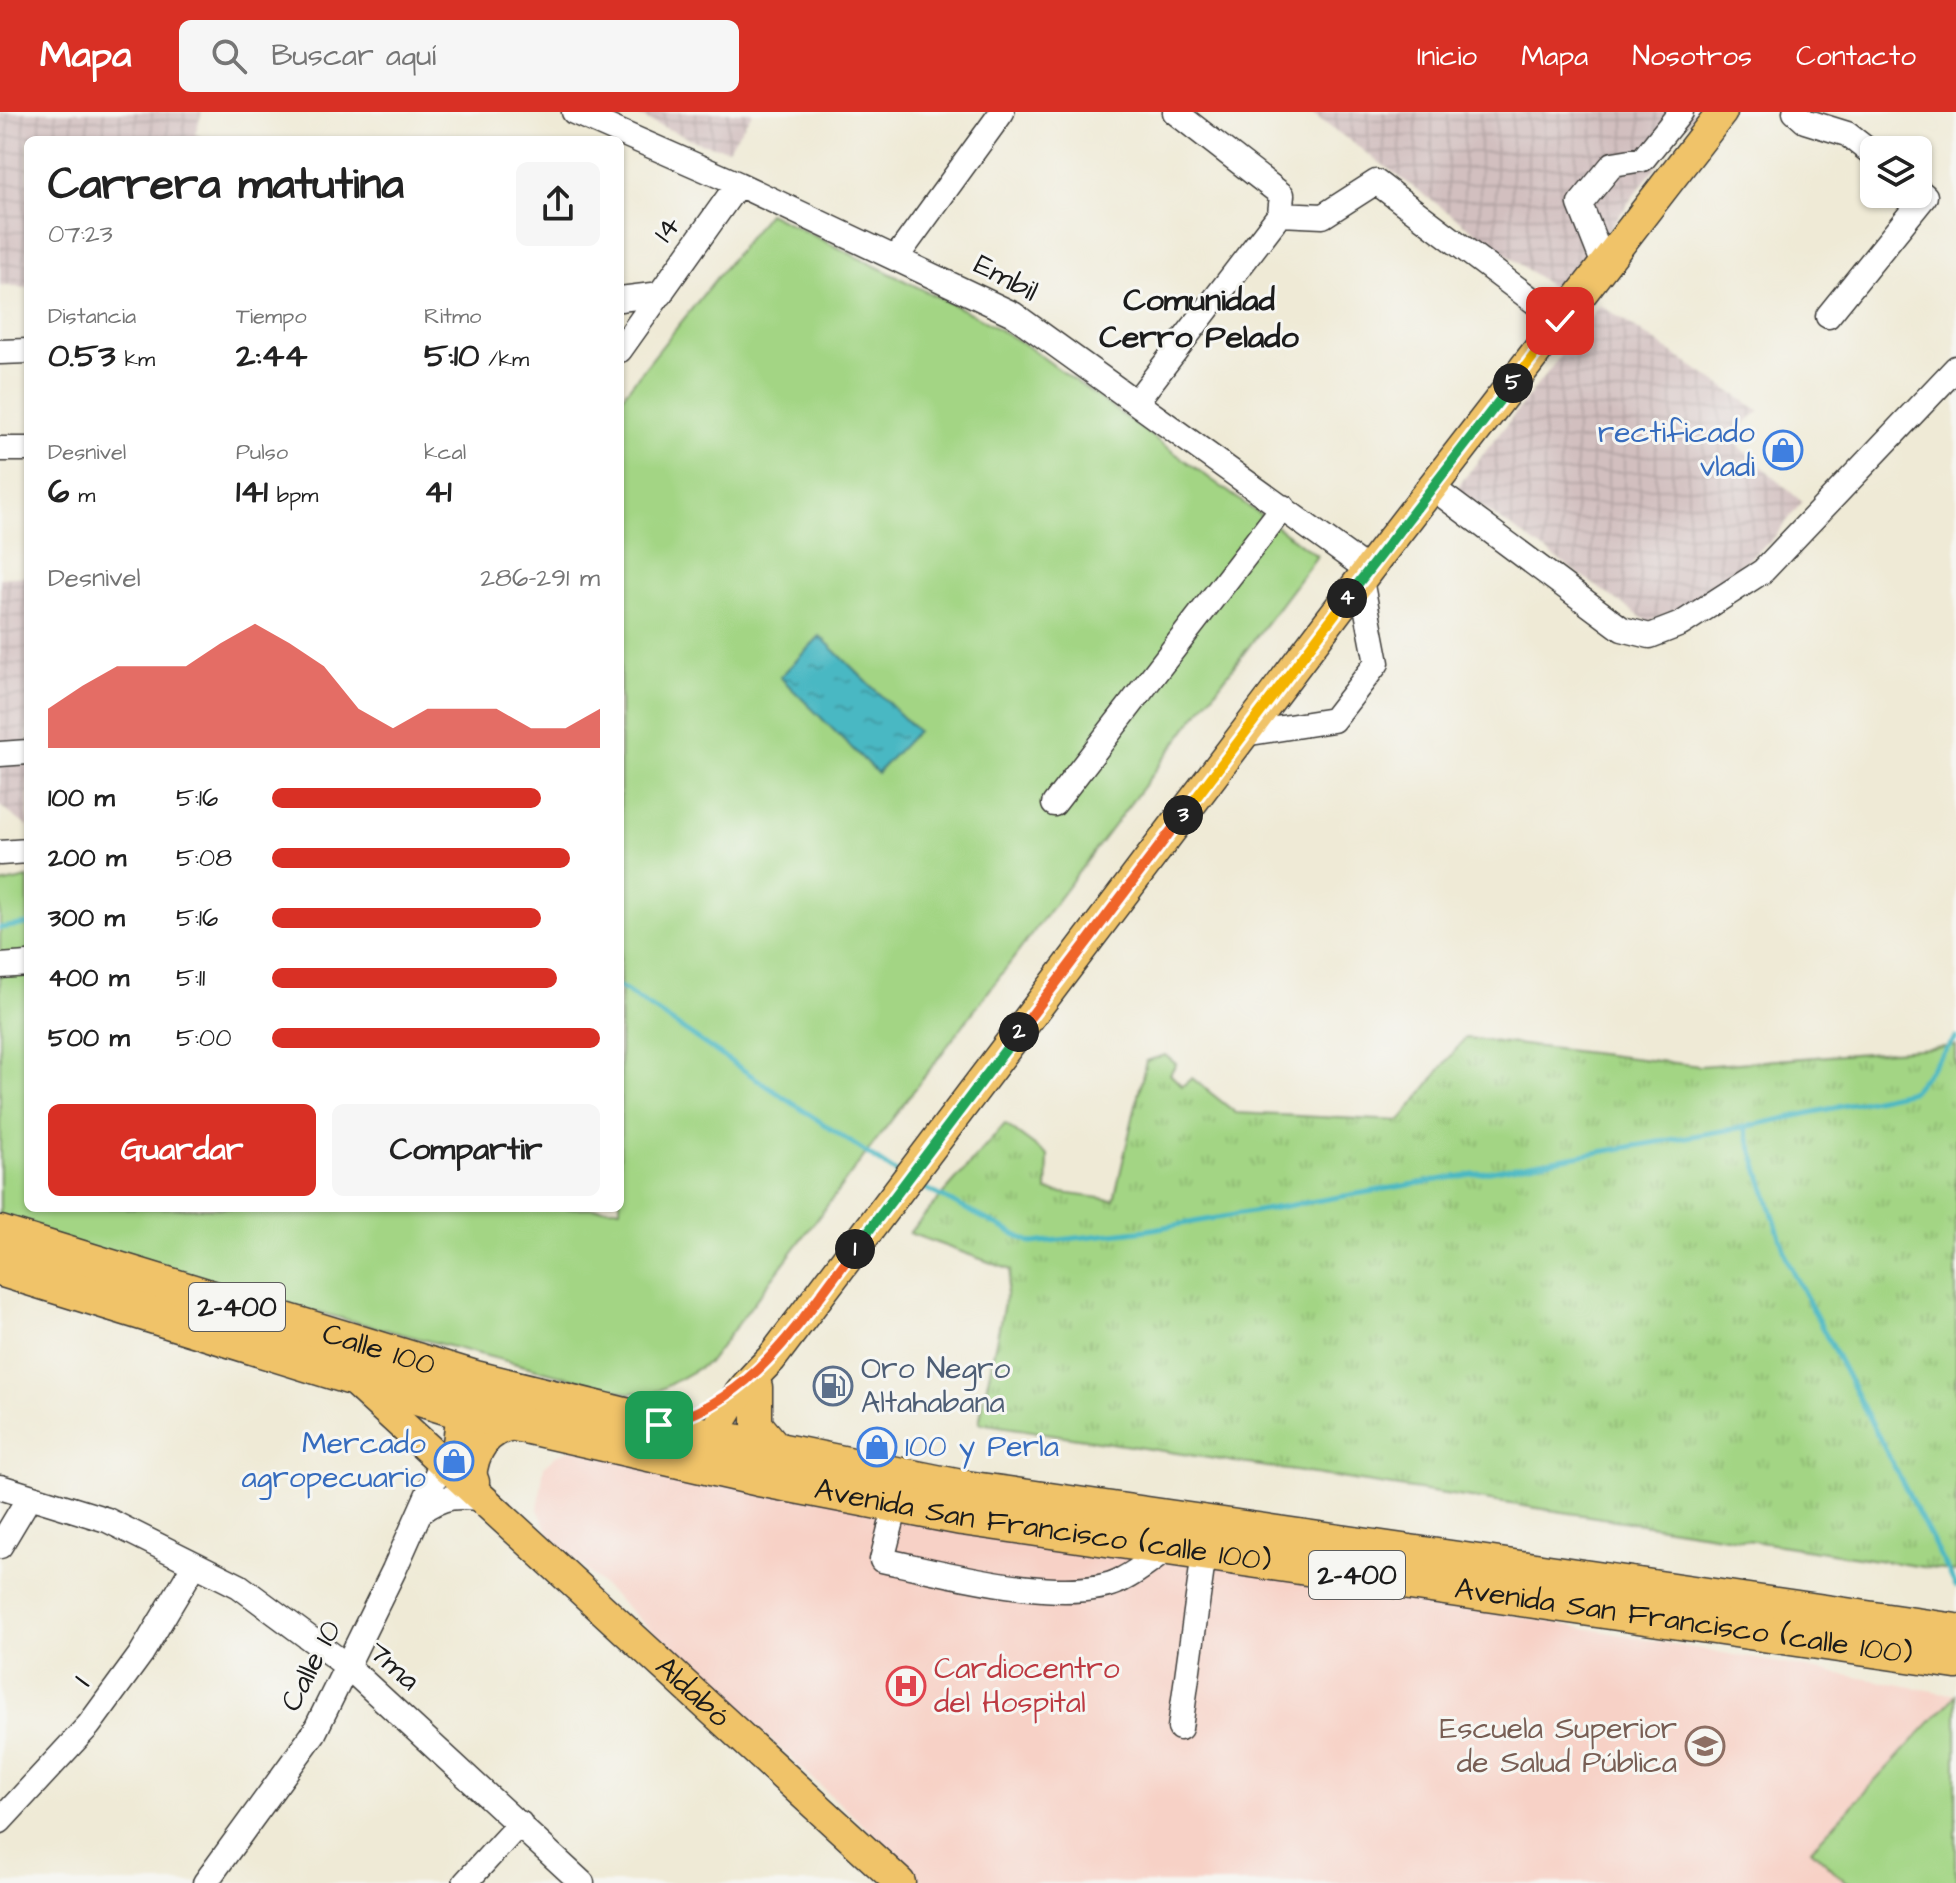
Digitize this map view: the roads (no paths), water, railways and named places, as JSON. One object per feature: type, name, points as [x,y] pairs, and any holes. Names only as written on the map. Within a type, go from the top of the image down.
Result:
[{"type":"highway","name":"Calle 100","points":[[0,1234],[468,1395],[513,1425],[708,1452]]},
{"type":"highway","name":"Calle 100","points":[[0,1268],[346,1374],[659,1425],[708,1452]]},
{"type":"highway","name":"Avenida San Francisco (calle 100)","points":[[708,1452],[778,1449],[966,1489],[1956,1632]]},
{"type":"highway","name":"Avenida San Francisco (calle 100)","points":[[708,1452],[896,1505],[1169,1548],[1956,1661]]},
{"type":"main road","points":[[708,1452],[720,1421],[760,1376],[1365,575],[1722,112]]},
{"type":"main road","name":"Aldabó","points":[[346,1374],[478,1488],[900,1883]]},
{"type":"main road","points":[[659,1425],[687,1419],[760,1376]]},
{"type":"main road","points":[[760,1376],[757,1424],[778,1449]]},
{"type":"main road","points":[[443,1460],[468,1395]]},
{"type":"main road","name":"Aldabó","points":[[468,1395],[458,1443],[478,1488]]},
{"type":"main road","points":[[478,1488],[473,1461],[481,1444],[493,1431],[513,1425]]},
{"type":"street","name":"Embil","points":[[574,112],[738,184],[1013,314],[1283,507],[1365,575]]},
{"type":"street","points":[[896,258],[1002,112]]},
{"type":"street","points":[[1136,402],[1280,214],[1282,195],[1175,112]]},
{"type":"street","points":[[1604,265],[1580,204],[1613,164],[1643,159],[1681,112]]},
{"type":"street","points":[[1795,112],[1805,121],[1847,134],[1860,144]]},
{"type":"street","points":[[1280,214],[1323,216],[1376,182],[1560,321]]},
{"type":"street","name":"14","points":[[624,345],[738,184]]},
{"type":"street","points":[[1828,316],[1915,208]]},
{"type":"street","points":[[624,299],[661,294]]},
{"type":"street","points":[[0,352],[24,351]]},
{"type":"street","points":[[1433,488],[1622,629],[1650,636],[1681,624],[1763,571],[1956,368]]},
{"type":"street","points":[[0,449],[24,449]]},
{"type":"street","points":[[1054,804],[1283,507]]},
{"type":"street","points":[[1244,734],[1333,720],[1377,663],[1365,575]]},
{"type":"street","points":[[0,754],[24,752]]},
{"type":"street","points":[[0,853],[24,851]]},
{"type":"street","points":[[0,966],[24,964]]},
{"type":"street","name":"Calle 10","points":[[205,1883],[314,1733],[443,1460]]},
{"type":"street","name":"7ma","points":[[0,1487],[107,1520],[239,1586],[347,1666],[582,1883]]},
{"type":"street","points":[[421,1512],[440,1498],[478,1488]]},
{"type":"street","points":[[0,1546],[30,1496]]},
{"type":"street","points":[[896,1505],[882,1560],[1002,1584],[1079,1591],[1121,1580],[1169,1548]]},
{"type":"street","points":[[1180,1728],[1204,1553]]},
{"type":"street","name":"I","points":[[0,1821],[89,1725],[141,1654],[195,1564]]},
{"type":"street","points":[[465,1883],[520,1823]]},
{"type":"water","points":[[820,636],[917,731],[877,773],[780,677]]},
{"type":"waterway","points":[[0,928],[24,925]]},
{"type":"waterway","points":[[624,990],[898,1174]]},
{"type":"waterway","points":[[917,1184],[1032,1243],[1147,1230],[1745,1127],[1912,1091],[1956,1038]]},
{"type":"waterway","points":[[1745,1127],[1788,1262],[1956,1586]]},
{"type":"place","name":"rectificado vladi","points":[[1783,450]]},
{"type":"place","name":"Oro Negro Altahabana","points":[[833,1386]]},
{"type":"place","name":"100 y Perla","points":[[877,1447]]},
{"type":"place","name":"Mercado agropecuario","points":[[454,1461]]},
{"type":"place","name":"Cardiocentro del Hospital","points":[[906,1686]]},
{"type":"place","name":"Escuela Superior de Salud Pública","points":[[1705,1746]]},
{"type":"district","name":"Comunidad Cerro Pelado","points":[[1199,318]]}]
